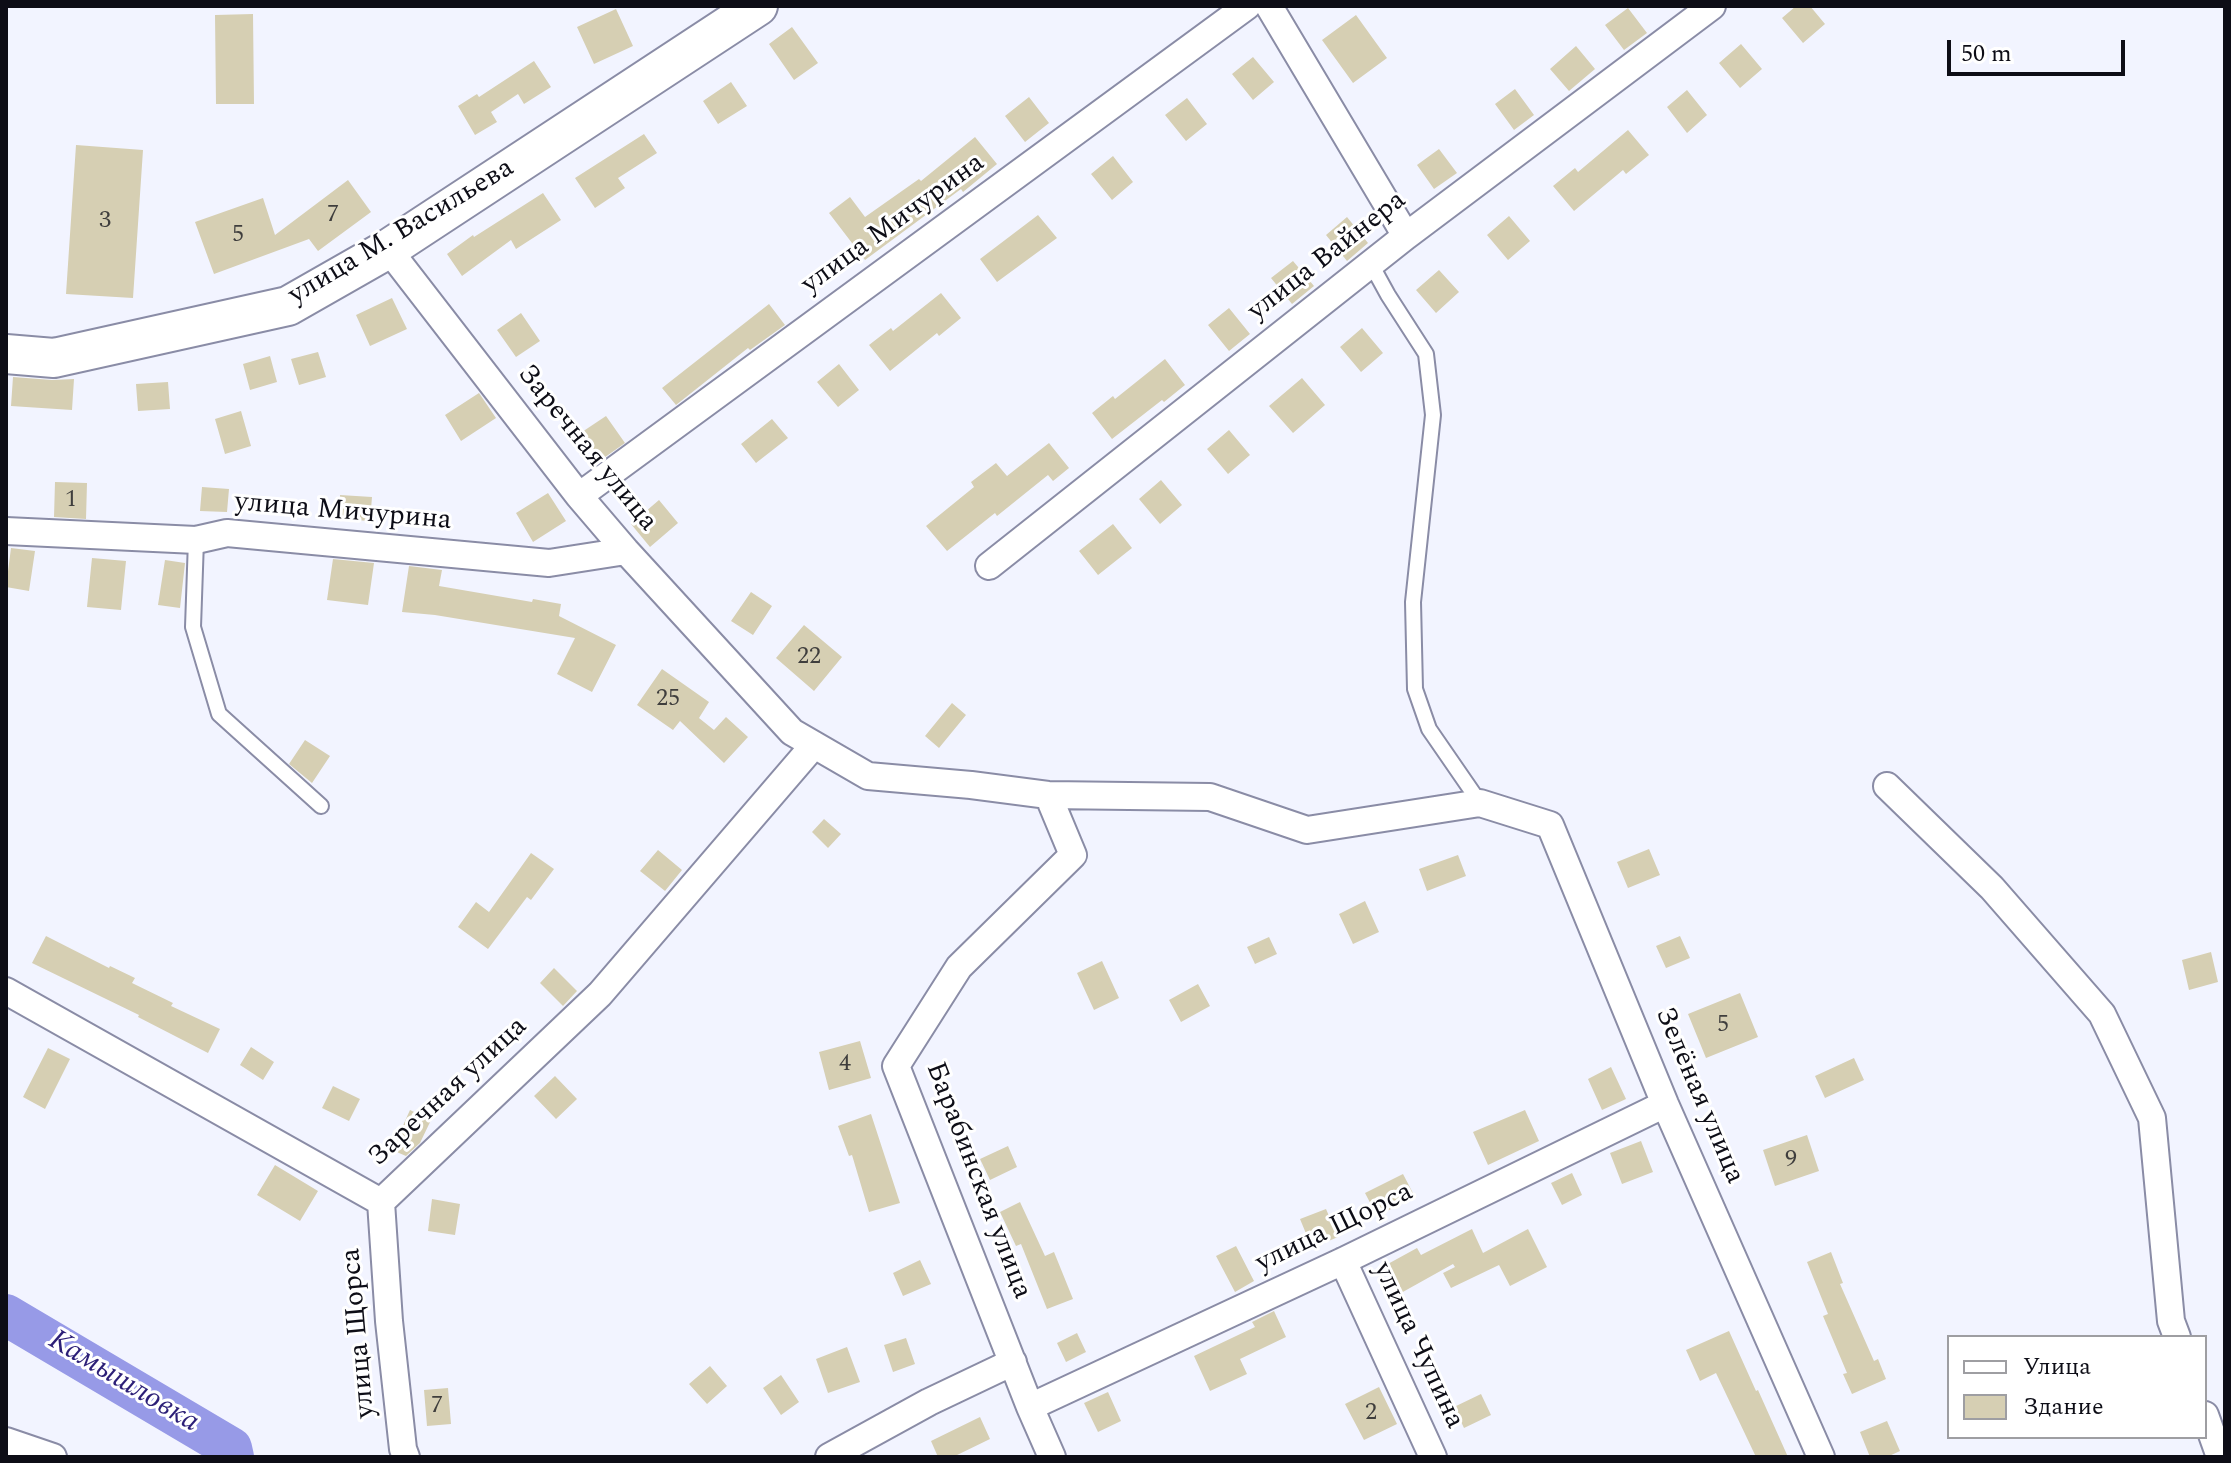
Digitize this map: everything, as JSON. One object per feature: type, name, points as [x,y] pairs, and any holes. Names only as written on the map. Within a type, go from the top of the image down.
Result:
[{"type":"street","name":"улица М. Васильева","points":[[6,354],[54,358],[288,306],[388,249],[758,6]]},
{"type":"street","name":"улица Мичурина","points":[[579,496],[1247,6]]},
{"type":"street","points":[[1269,6],[1406,236]]},
{"type":"street","name":"улица Вайнера","points":[[989,566],[1406,236],[1712,6]]},
{"type":"street","name":"Заречная улица","points":[[388,249],[579,496],[626,551],[792,732],[868,776],[1048,795],[1210,797],[1307,830],[1480,803]]},
{"type":"street","name":"улица Мичурина","points":[[6,531],[196,540],[227,533],[549,563],[626,551]]},
{"type":"street","name":"Заречная улица","points":[[6,991],[381,1202],[600,994],[814,745]]},
{"type":"street","points":[[1887,786],[1992,888],[2102,1014],[2152,1118],[2171,1321],[2176,1335]]},
{"type":"street","name":"Барабинская улица","points":[[1048,795],[1073,855],[959,967],[896,1066],[1052,1457]]},
{"type":"street","name":"Зелёная улица","points":[[1480,803],[1550,825],[1665,1104],[1821,1457]]},
{"type":"street","name":"улица Щорса","points":[[1030,1407],[1343,1261],[1665,1104]]},
{"type":"street","name":"улица Щорса","points":[[381,1202],[389,1321],[406,1457]]},
{"type":"street","name":"улица Чупина","points":[[1343,1261],[1433,1457]]},
{"type":"street","points":[[829,1457],[929,1402],[1013,1362]]},
{"type":"street","points":[[2207,1421],[2220,1457]]},
{"type":"street","points":[[6,1441],[53,1457]]},
{"type":"lane","points":[[1371,264],[1426,354],[1433,415],[1413,602],[1415,689],[1429,729],[1480,803]]},
{"type":"lane","points":[[196,540],[193,627],[219,714],[321,806]]},
{"type":"building","points":[[1796,6],[1810,6],[1825,24],[1803,43],[1782,18]]},
{"type":"building","points":[[1628,8],[1647,33],[1624,50],[1605,25]]},
{"type":"building","points":[[616,9],[633,46],[594,64],[577,27]]},
{"type":"building","points":[[253,14],[254,104],[216,104],[215,15]]},
{"type":"building","points":[[1356,15],[1387,58],[1353,83],[1322,40]]},
{"type":"building","points":[[792,27],[818,63],[794,80],[769,44]]},
{"type":"building","points":[[1741,44],[1762,69],[1740,88],[1719,63]]},
{"type":"building","points":[[1576,46],[1595,69],[1569,91],[1550,69]]},
{"type":"building","points":[[1253,57],[1274,82],[1253,100],[1232,74]]},
{"type":"building","points":[[534,61],[551,87],[524,104],[518,94],[491,112],[497,122],[475,135],[458,106],[477,94],[479,97]]},
{"type":"building","points":[[731,82],[747,106],[718,124],[703,101]]},
{"type":"building","points":[[1515,89],[1534,115],[1514,130],[1495,104]]},
{"type":"building","points":[[1687,90],[1707,115],[1687,133],[1667,107]]},
{"type":"building","points":[[1029,97],[1049,123],[1025,142],[1005,116]]},
{"type":"building","points":[[1187,98],[1207,124],[1186,141],[1165,115]]},
{"type":"building","points":[[1628,130],[1649,155],[1626,174],[1623,170],[1574,211],[1553,186],[1575,168],[1578,172]]},
{"type":"building","points":[[644,134],[657,153],[618,178],[625,188],[595,208],[575,178]]},
{"type":"building","points":[[975,137],[997,164],[963,192],[961,189],[865,260],[829,213],[850,197],[865,217],[919,179],[921,181]]},
{"type":"building","points":[[76,145],[143,150],[133,298],[66,294]]},
{"type":"building","points":[[1439,149],[1457,173],[1434,189],[1417,165]]},
{"type":"building","points":[[1113,156],[1133,182],[1112,200],[1091,174]]},
{"type":"building","points":[[348,180],[371,212],[318,251],[309,239],[214,274],[195,222],[263,198],[275,235]]},
{"type":"building","points":[[543,193],[561,220],[516,249],[511,240],[462,276],[447,254]]},
{"type":"building","points":[[1038,215],[1057,238],[997,282],[980,259]]},
{"type":"building","points":[[1509,216],[1530,241],[1508,260],[1487,235]]},
{"type":"building","points":[[1347,217],[1368,243],[1347,261],[1326,235]]},
{"type":"building","points":[[1293,261],[1314,286],[1292,304],[1271,278]]},
{"type":"building","points":[[1439,270],[1459,292],[1436,313],[1416,290]]},
{"type":"building","points":[[941,293],[961,318],[890,371],[869,345],[891,328],[893,331]]},
{"type":"building","points":[[392,298],[407,329],[370,346],[356,315]]},
{"type":"building","points":[[769,304],[785,325],[750,350],[748,348],[676,405],[662,388]]},
{"type":"building","points":[[1229,308],[1250,334],[1229,351],[1208,325]]},
{"type":"building","points":[[521,313],[540,341],[516,357],[497,330]]},
{"type":"building","points":[[1362,328],[1383,353],[1361,372],[1340,347]]},
{"type":"building","points":[[318,352],[326,377],[299,385],[291,359]]},
{"type":"building","points":[[270,356],[277,382],[250,390],[243,364]]},
{"type":"building","points":[[1165,359],[1185,385],[1112,439],[1092,413],[1113,396],[1115,399]]},
{"type":"building","points":[[839,364],[859,390],[838,407],[817,382]]},
{"type":"building","points":[[13,377],[74,379],[72,410],[11,406]]},
{"type":"building","points":[[1302,378],[1325,405],[1293,433],[1269,406]]},
{"type":"building","points":[[168,382],[170,409],[138,411],[136,384]]},
{"type":"building","points":[[479,393],[496,418],[461,441],[445,415]]},
{"type":"building","points":[[241,411],[251,446],[225,454],[215,419]]},
{"type":"building","points":[[606,416],[625,443],[601,460],[582,432]]},
{"type":"building","points":[[772,419],[788,438],[756,463],[741,444]]},
{"type":"building","points":[[1229,430],[1250,455],[1228,474],[1207,449]]},
{"type":"building","points":[[1049,443],[1069,468],[1053,481],[1048,475],[947,551],[926,526],[974,487],[971,482],[996,463],[1007,476]]},
{"type":"building","points":[[1161,480],[1182,505],[1160,524],[1139,499]]},
{"type":"building","points":[[55,482],[87,483],[86,519],[54,517]]},
{"type":"building","points":[[202,487],[229,489],[227,512],[200,511]]},
{"type":"building","points":[[548,493],[566,521],[533,542],[516,513]]},
{"type":"building","points":[[340,495],[372,497],[370,521],[339,519]]},
{"type":"building","points":[[659,500],[678,523],[650,547],[631,524]]},
{"type":"building","points":[[1113,524],[1132,548],[1098,575],[1079,551]]},
{"type":"building","points":[[11,548],[35,551],[29,591],[6,587]]},
{"type":"building","points":[[92,558],[126,561],[121,610],[87,607]]},
{"type":"building","points":[[333,559],[374,563],[368,605],[327,600]]},
{"type":"building","points":[[165,560],[185,563],[180,608],[158,605]]},
{"type":"building","points":[[409,566],[442,570],[439,586],[561,604],[559,616],[616,645],[592,692],[557,674],[575,638],[402,612]]},
{"type":"building","points":[[751,592],[772,606],[753,635],[731,621]]},
{"type":"building","points":[[804,625],[842,657],[814,691],[776,658]]},
{"type":"building","points":[[662,669],[709,702],[699,718],[714,730],[726,717],[748,737],[724,763],[680,721],[673,730],[637,705]]},
{"type":"building","points":[[952,703],[966,715],[939,748],[925,736]]},
{"type":"building","points":[[305,740],[330,756],[312,783],[289,764]]},
{"type":"building","points":[[824,819],[841,834],[828,848],[812,832]]},
{"type":"building","points":[[1649,849],[1660,875],[1628,888],[1617,862]]},
{"type":"building","points":[[658,850],[682,870],[665,891],[640,871]]},
{"type":"building","points":[[531,853],[554,869],[531,900],[527,897],[488,949],[458,927],[476,902],[489,912]]},
{"type":"building","points":[[1458,855],[1466,876],[1427,891],[1419,869]]},
{"type":"building","points":[[1365,901],[1379,932],[1353,944],[1339,914]]},
{"type":"building","points":[[46,936],[135,978],[132,983],[220,1029],[208,1053],[139,1015],[32,963]]},
{"type":"building","points":[[1680,936],[1690,958],[1666,968],[1656,946]]},
{"type":"building","points":[[1269,937],[1277,954],[1255,964],[1247,947]]},
{"type":"building","points":[[2211,952],[2218,982],[2189,990],[2182,960]]},
{"type":"building","points":[[1102,961],[1119,998],[1094,1010],[1077,973]]},
{"type":"building","points":[[554,968],[577,991],[563,1006],[540,983]]},
{"type":"building","points":[[1198,984],[1210,1006],[1181,1022],[1169,1000]]},
{"type":"building","points":[[1740,993],[1758,1037],[1706,1058],[1688,1014]]},
{"type":"building","points":[[860,1041],[871,1078],[829,1090],[819,1052]]},
{"type":"building","points":[[251,1047],[274,1062],[263,1080],[240,1065]]},
{"type":"building","points":[[48,1048],[70,1059],[45,1109],[23,1097]]},
{"type":"building","points":[[1854,1058],[1864,1080],[1825,1098],[1815,1076]]},
{"type":"building","points":[[1611,1067],[1626,1099],[1602,1110],[1588,1079]]},
{"type":"building","points":[[555,1076],[577,1099],[556,1119],[534,1096]]},
{"type":"building","points":[[333,1086],[360,1099],[349,1121],[322,1108]]},
{"type":"building","points":[[410,1110],[431,1120],[420,1143],[406,1156],[392,1150]]},
{"type":"building","points":[[1525,1110],[1539,1141],[1488,1165],[1473,1132]]},
{"type":"building","points":[[871,1114],[900,1203],[869,1212],[852,1155],[849,1156],[838,1126]]},
{"type":"building","points":[[1807,1135],[1819,1171],[1775,1186],[1763,1150]]},
{"type":"building","points":[[1641,1141],[1653,1172],[1622,1184],[1610,1153]]},
{"type":"building","points":[[1008,1146],[1017,1167],[990,1180],[980,1159]]},
{"type":"building","points":[[275,1165],[318,1191],[300,1221],[257,1195]]},
{"type":"building","points":[[1572,1173],[1582,1195],[1562,1205],[1551,1183]]},
{"type":"building","points":[[1403,1174],[1415,1197],[1377,1216],[1365,1193]]},
{"type":"building","points":[[432,1199],[460,1204],[455,1235],[428,1231]]},
{"type":"building","points":[[1020,1202],[1045,1256],[1054,1252],[1073,1299],[1047,1309],[1021,1244],[1016,1246],[1000,1212]]},
{"type":"building","points":[[1326,1209],[1338,1237],[1312,1248],[1300,1219]]},
{"type":"building","points":[[1472,1229],[1483,1253],[1528,1229],[1547,1267],[1510,1286],[1499,1265],[1451,1288],[1443,1273],[1455,1267],[1453,1264],[1401,1293],[1386,1265],[1417,1248],[1421,1255]]},
{"type":"building","points":[[1236,1246],[1254,1281],[1235,1292],[1216,1256]]},
{"type":"building","points":[[1831,1252],[1843,1283],[1840,1284],[1874,1361],[1878,1359],[1886,1379],[1852,1394],[1843,1374],[1847,1373],[1823,1316],[1828,1314],[1807,1262]]},
{"type":"building","points":[[920,1260],[931,1284],[903,1296],[893,1273]]},
{"type":"building","points":[[1274,1311],[1286,1337],[1240,1359],[1247,1374],[1210,1391],[1194,1356],[1255,1327],[1252,1322]]},
{"type":"building","points":[[1729,1331],[1788,1457],[1756,1457],[1716,1373],[1700,1381],[1686,1350]]},
{"type":"building","points":[[1077,1333],[1086,1352],[1066,1362],[1057,1343]]},
{"type":"building","points":[[906,1338],[915,1364],[893,1372],[884,1345]]},
{"type":"building","points":[[847,1347],[860,1382],[828,1393],[816,1359]]},
{"type":"building","points":[[710,1366],[727,1386],[707,1404],[689,1384]]},
{"type":"building","points":[[781,1375],[799,1402],[781,1415],[763,1388]]},
{"type":"building","points":[[1379,1387],[1397,1424],[1364,1440],[1345,1404]]},
{"type":"building","points":[[448,1388],[451,1424],[427,1426],[424,1390]]},
{"type":"building","points":[[1108,1392],[1121,1421],[1098,1432],[1084,1403]]},
{"type":"building","points":[[1481,1394],[1491,1415],[1464,1428],[1454,1407]]},
{"type":"building","points":[[980,1417],[990,1439],[953,1457],[938,1457],[931,1441]]},
{"type":"building","points":[[1887,1421],[1900,1451],[1887,1457],[1870,1457],[1860,1432]]},
{"type":"waterway","name":"Камышловка","points":[[6,1315],[231,1448],[233,1457]]}]
